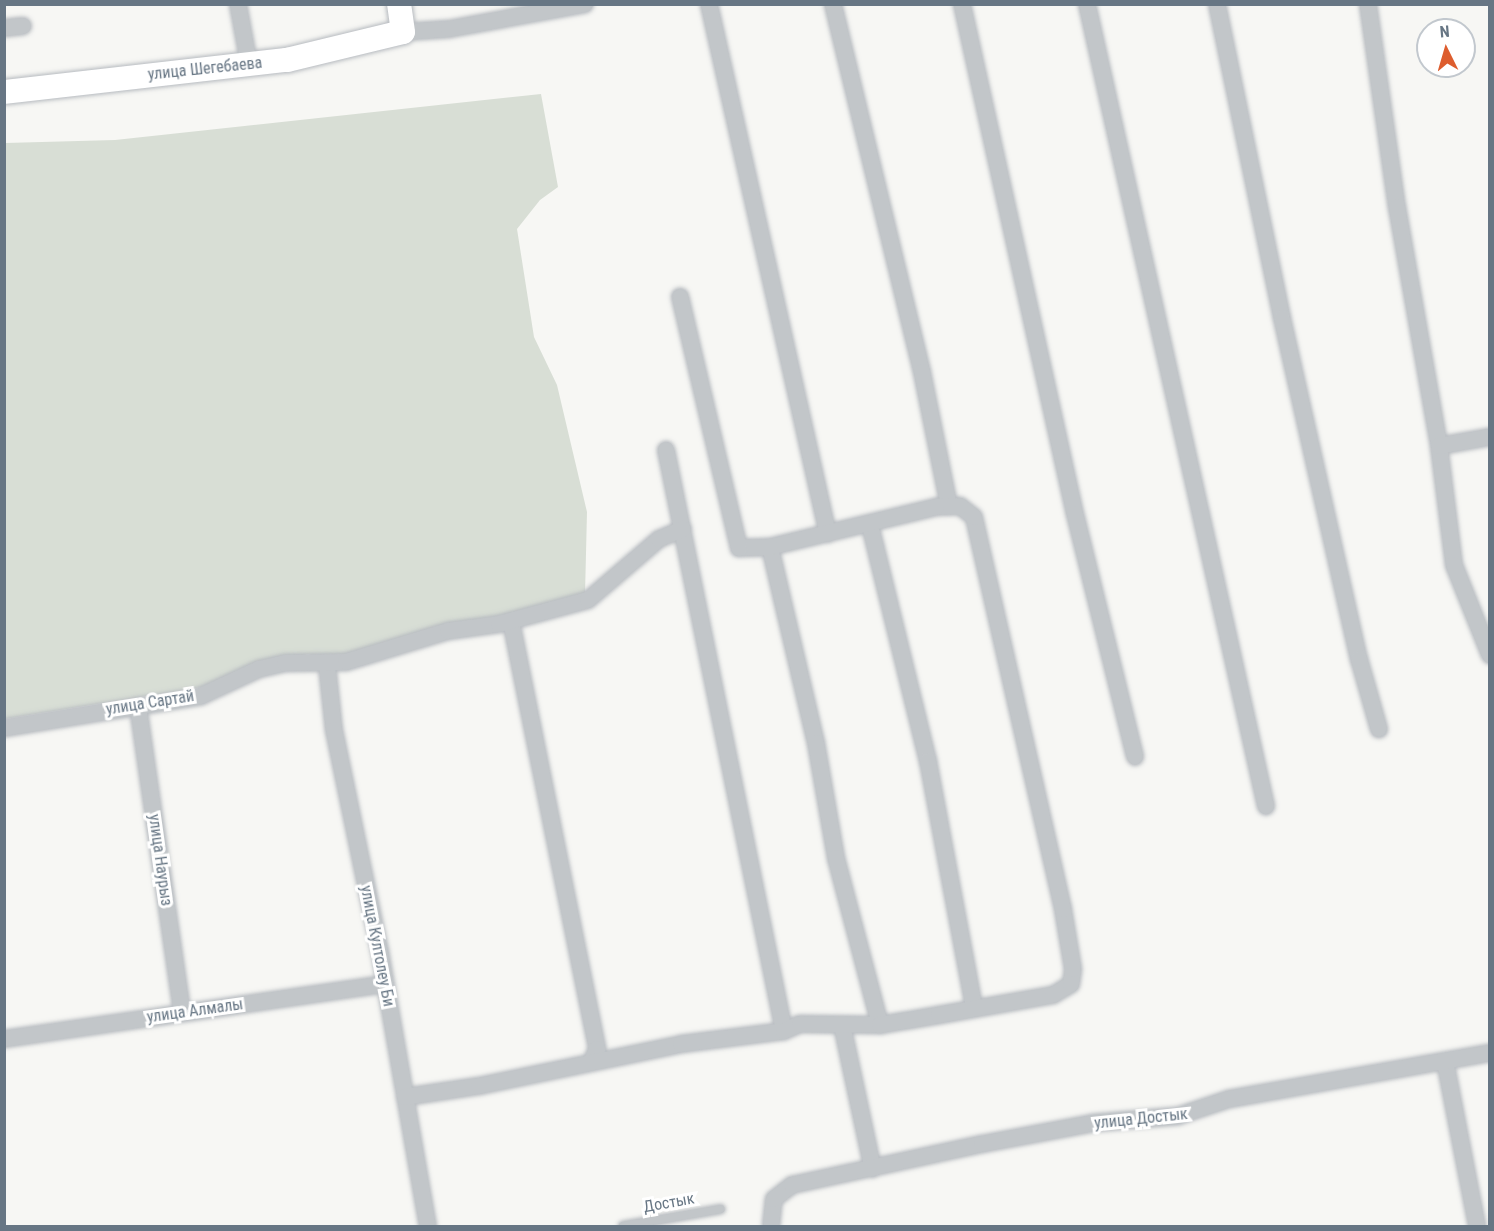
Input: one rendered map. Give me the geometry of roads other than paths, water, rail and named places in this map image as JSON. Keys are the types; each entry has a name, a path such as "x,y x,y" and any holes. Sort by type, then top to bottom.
{"main road":[{"path":"399,4 403,32"},
{"name":"улица Шегебаева","path":"4,92 287,60 403,32"}],"street":[{"path":"238,4 249,64"},
{"path":"403,32 449,29 585,4"},
{"path":"709,4 828,534"},
{"path":"833,4 922,372 949,506"},
{"path":"962,4 1072,503 1135,757"},
{"path":"1087,4 1266,806"},
{"path":"1217,4 1282,318 1359,659 1379,729"},
{"path":"1368,4 1397,207 1439,446 1454,565 1490,656"},
{"path":"4,28 23,26"},
{"path":"405,1097 479,1086 681,1044 784,1031 800,1024 880,1025 974,1006 1053,995 1071,984 1073,969 1063,909 974,517 960,506 949,506 770,546 739,548 733,533 680,297"},
{"path":"1439,446 1490,437"},
{"path":"666,450 784,1031"},
{"path":"870,525 928,761 974,1006"},
{"name":"улица Сартай","path":"4,728 201,696 230,680 285,663 327,665 448,631 511,621 588,600 659,539 683,529"},
{"path":"770,546 816,743 836,858 880,1025"},
{"path":"511,621 597,1049 592,1062"},
{"name":"улица Култолеу Би","path":"327,665 334,729 385,984 428,1227"},
{"name":"улица Наурыз","path":"138,706 182,1013"},
{"name":"улица Алмалы","path":"4,1039 385,984"},
{"path":"842,1024 873,1169"},
{"name":"улица Достык","path":"771,1227 774,1199 792,1185 1093,1123 1195,1113 1229,1099 1490,1053"},
{"path":"1445,1061 1477,1227"}],"lane":[{"name":"Достык","path":"623,1227 721,1209"}]}
